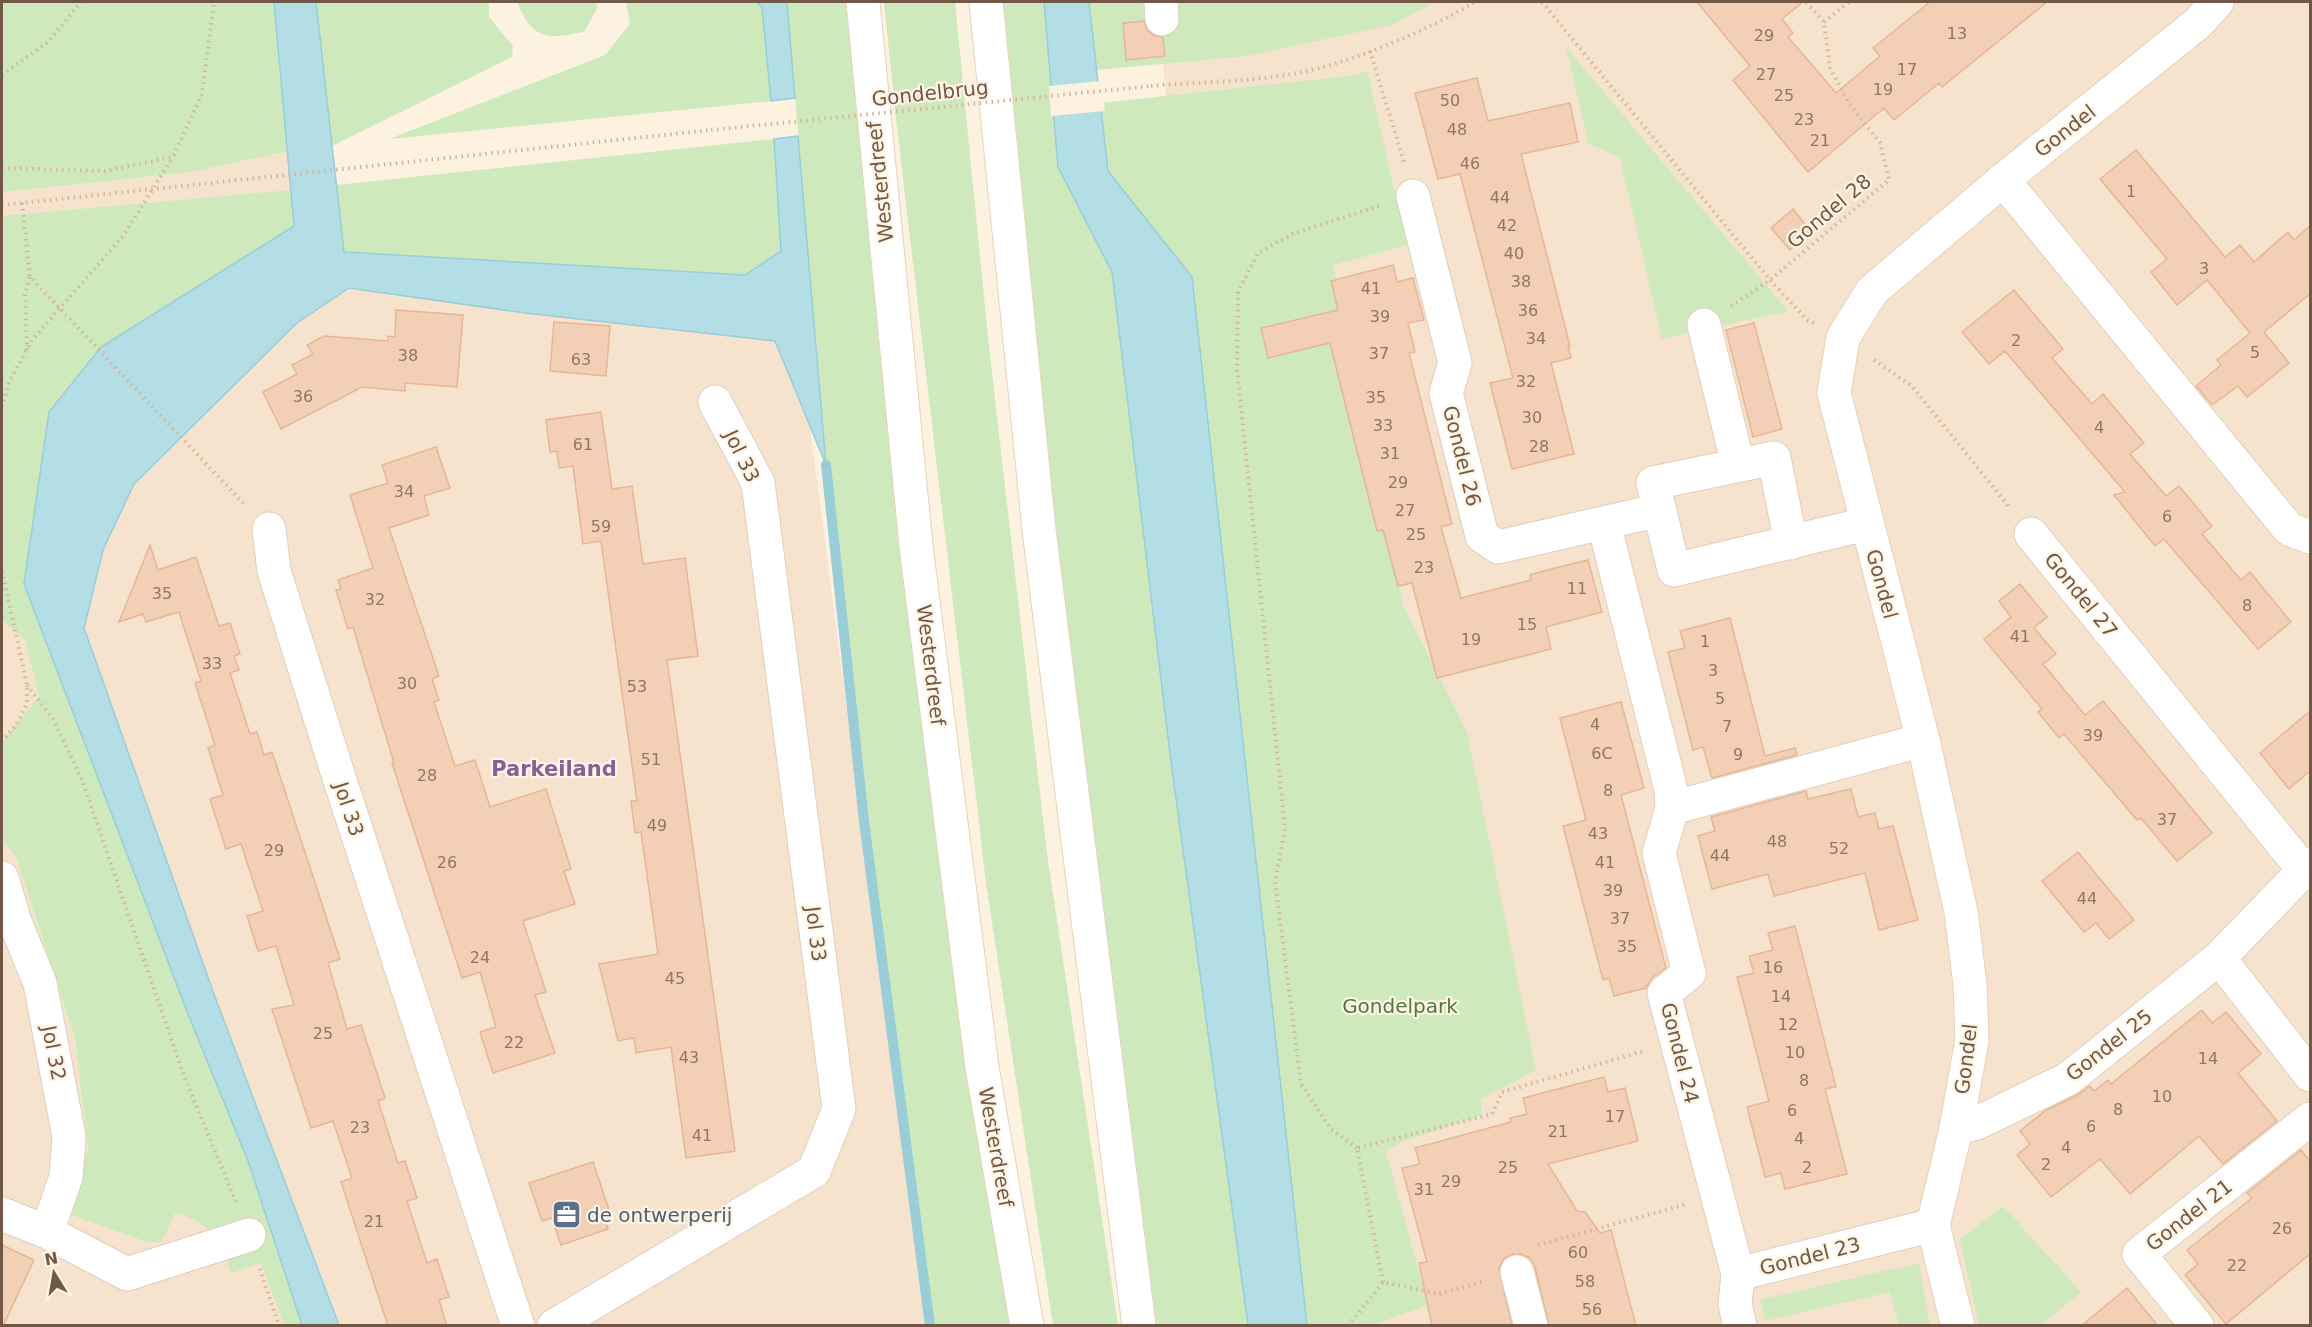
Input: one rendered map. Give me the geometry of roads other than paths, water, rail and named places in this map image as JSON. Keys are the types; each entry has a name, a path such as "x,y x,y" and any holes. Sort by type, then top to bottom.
{"street":[{"name":"Westerdreef","path":"863,2 916,546 982,1067 1028,1326"},
{"path":"986,2 1039,530 1139,1326"},
{"name":"Gondel","path":"1958,1326 1933,1225 1956,1129 1972,1040 1971,985 1961,912 1923,740 1834,393 1843,338 1872,291 2003,180 2198,23 2217,2"},
{"path":"2003,180 2289,529 2310,537"},
{"name":"Gondel 26","path":"1413,196 1455,363 1446,393 1482,536 1498,547 1660,510"},
{"path":"1704,324 1738,465"},
{"name":"Jol 33","path":"554,1326 814,1171 839,1109 758,483 715,402"},
{"path":"1791,543 1774,458 1653,483 1674,570 1791,543 1866,524"},
{"name":"Gondel 24","path":"1604,524 1671,790 1672,808 1659,853 1689,973 1664,993 1738,1274"},
{"name":"Jol 33","path":"269,529 274,571 518,1326"},
{"name":"Gondel 27","path":"2031,534 2307,866 2219,958"},
{"path":"1672,808 1923,740"},
{"name":"Jol 32","path":"2,878 15,922 40,983 69,1137 66,1177 47,1232"},
{"path":"2219,958 2310,1075"},
{"name":"Gondel 25","path":"1956,1129 1977,1123 2068,1078 2219,958"},
{"name":"Gondel 21","path":"2197,1326 2139,1254 2310,1119"},
{"path":"2,1214 47,1232 127,1275 249,1235"},
{"name":"Gondel 23","path":"1740,1326 1735,1304 1738,1274 1933,1225"},
{"path":"1517,1272 1531,1326"}],"water":[{"path":"274,2 316,2 344,252 745,275 781,251 774,139 798,136 826,465 775,341 525,313 349,288 297,323 134,484 103,550 84,628 215,997 339,1325 302,1325 248,1161 188,1014 24,584 49,412 101,347 294,226"},
{"path":"756,2 787,2 795,98 771,101 762,7"},
{"path":"1044,2 1089,2 1108,171 1192,277 1307,1325 1248,1325 1171,762 1112,272 1058,167"}],"waterway":[{"path":"826,465 864,821 930,1326"}],"place":[{"name":"de ontwerperij","path":"566,1215"}],"district":[{"name":"Parkeiland","path":"554,769"}],"park label":[{"name":"Gondelpark","path":"1400,1006"}]}
